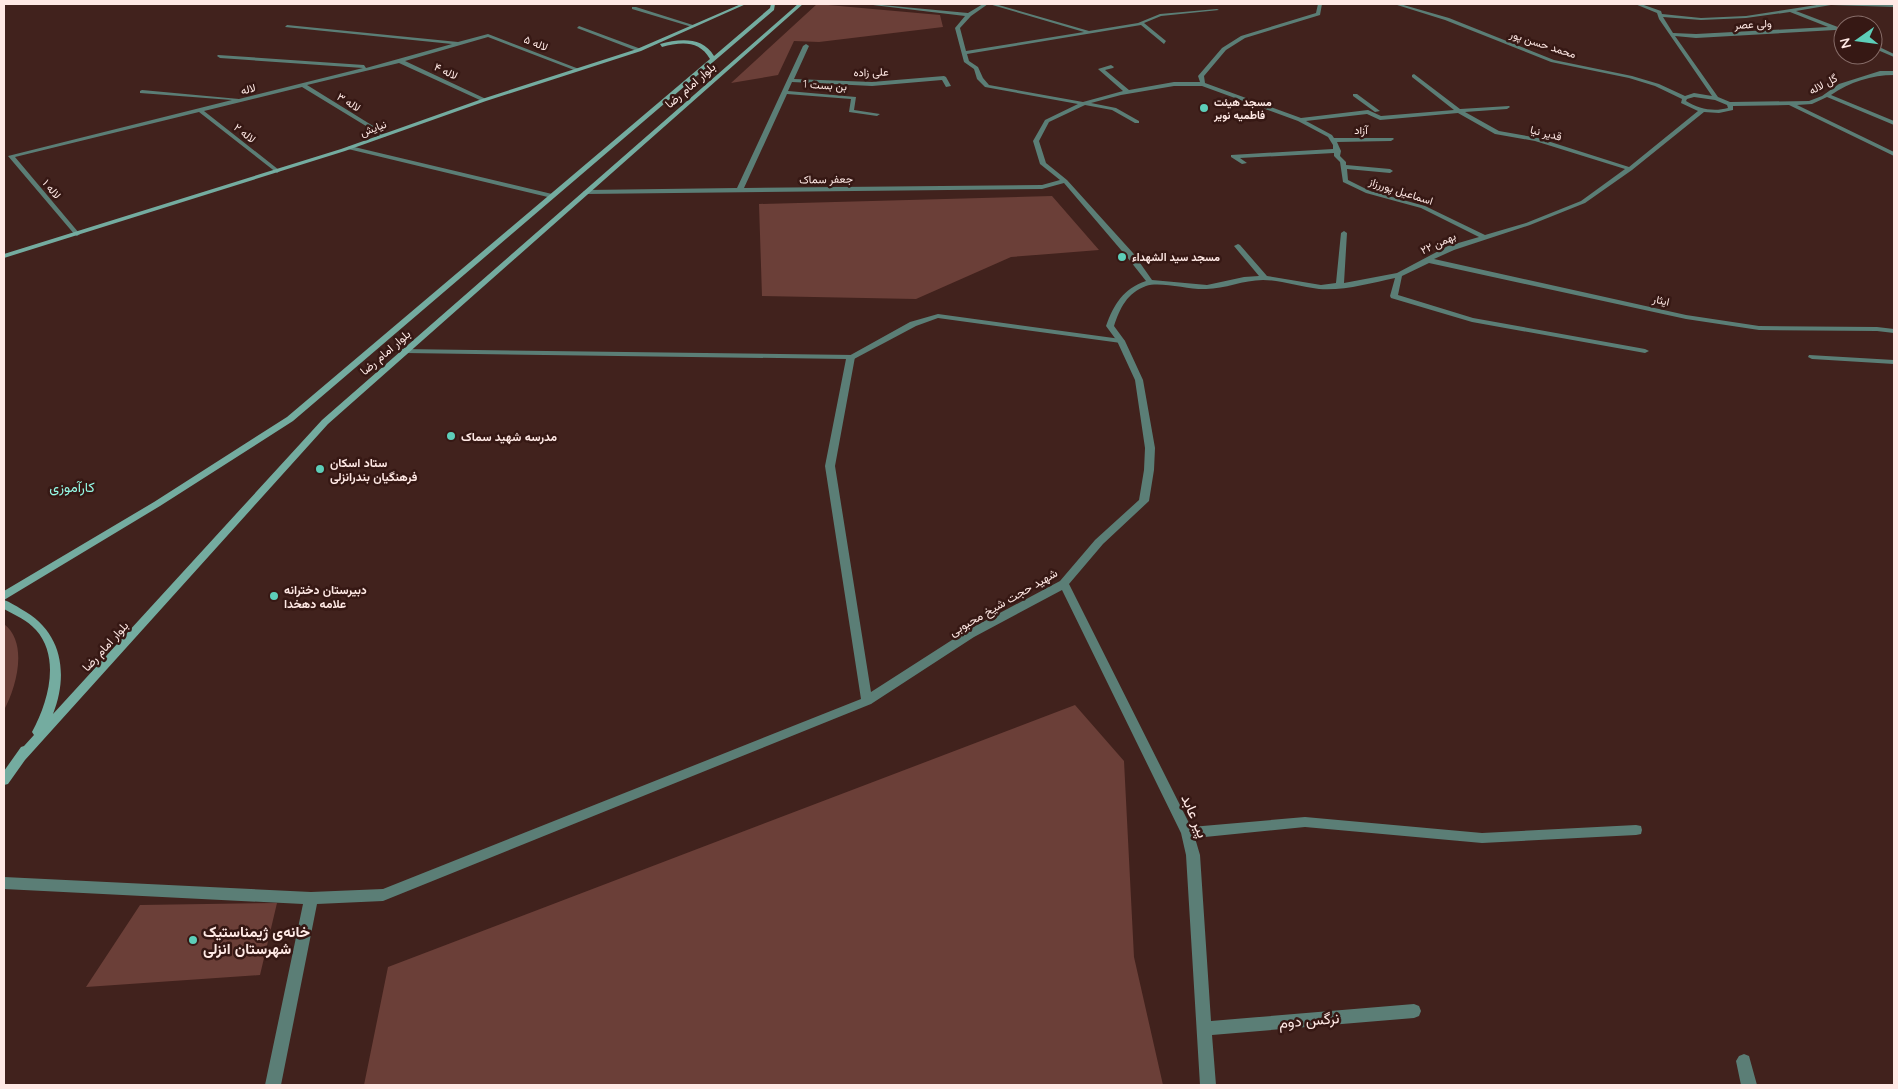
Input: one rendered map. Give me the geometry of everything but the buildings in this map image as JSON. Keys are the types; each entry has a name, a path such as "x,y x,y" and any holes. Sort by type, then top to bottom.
{"main road":[{"name":"نیایش","path":"4,256 350,148 484,100 639,50 738,4"},
{"name":"بلوار امام رضا","path":"4,596 157,504 290,419 713,59 772,8 773,4"},
{"name":"بلوار امام رضا","path":"22,756 325,422 801,4"},
{"path":"639,50 686,41 699,43 710,52 713,59"},
{"path":"4,604 20,613 41,629 51,650 56,672 53,697 42,725 4,780"}],"street":[{"path":"873,4 969,15"},
{"path":"986,4 969,15 957,28 962,38 967,62 976,68 980,79 987,86 1114,109 1137,122"},
{"path":"992,4 1090,32"},
{"path":"1150,282 1130,255 1066,181 1043,164 1036,141 1047,121 1085,103 1128,92 1174,84 1203,84 1201,76 1224,49 1244,37 1318,14 1320,4"},
{"name":"محمد حسن پور","path":"1396,4 1446,19 1553,61 1630,77 1657,85 1685,98 1683,102 1686,104 1703,110"},
{"path":"1637,4 1659,12 1671,34 1716,98"},
{"path":"1660,15 1701,19 1746,17 1831,4 1894,6"},
{"path":"634,8 694,26"},
{"path":"964,54 1141,23 1160,15 1217,10"},
{"path":"1789,10 1833,27"},
{"path":"1141,23 1164,42"},
{"path":"287,26 462,43"},
{"path":"579,27 639,50"},
{"name":"ولی عصر","path":"1671,34 1706,36 1833,28"},
{"name":"لاله","path":"11,156 373,68 488,35"},
{"name":"لاله ۵","path":"488,35 576,69"},
{"path":"740,190 806,46"},
{"path":"220,56 373,68"},
{"name":"لاله ۴","path":"400,61 484,100"},
{"path":"1112,67 1101,69 1128,92"},
{"name":"گل لاله","path":"1730,104 1810,103 1827,95 1841,85 1880,73 1894,73"},
{"name":"قدیر نیا","path":"1414,76 1459,111 1497,133 1536,139 1630,169"},
{"name":"علی زاده","path":"790,80 872,84 944,78 948,86"},
{"name":"اسماعیل پوررزاز","path":"1203,84 1300,120 1330,136 1338,151 1337,156 1343,162 1345,180 1368,192 1422,207 1484,236"},
{"name":"لاله ۳","path":"303,85 384,135"},
{"path":"142,92 246,99"},
{"name":"بن بست 1","path":"785,92 854,98 851,111 877,114"},
{"path":"1300,120 1378,111 1355,95"},
{"path":"1827,95 1894,123"},
{"path":"1685,98 1701,96 1716,98 1730,104 1731,109 1703,110"},
{"path":"1790,104 1894,154"},
{"path":"1368,112 1380,118 1507,107"},
{"name":"لاله ۲","path":"200,110 277,171"},
{"name":"۲۲ بهمن","path":"1150,282 1207,287 1244,279 1265,278 1322,287 1355,284 1399,275 1451,248 1484,236 1528,224 1584,202 1630,169 1703,110"},
{"name":"آزاد","path":"1332,140 1391,139"},
{"path":"350,148 552,196"},
{"path":"1244,162 1233,156 1338,151"},
{"name":"لاله ۱","path":"11,156 78,234"},
{"path":"1343,167 1390,172"},
{"name":"جعفر سماک","path":"586,192 1042,187 1066,181"},
{"path":"1340,286 1344,233"},
{"path":"1238,246 1265,278"},
{"name":"ایثار","path":"1427,260 1686,317 1759,328 1877,329 1894,331"},
{"path":"1399,275 1394,296 1472,320 1645,351"},
{"name":"شهید حجت شیخ محبوبی","path":"4,883 311,898 383,895 867,701 970,634 1064,584 1099,542 1144,501 1150,448 1139,380 1121,341 1110,326 1117,304 1134,287 1150,282"},
{"path":"405,351 850,357 912,324 938,316 1121,341"},
{"path":"850,357 830,466 867,701"},
{"path":"1812,357 1894,362"},
{"name":"پیر عابد","path":"1064,584 1188,832 1193,855 1208,1085"},
{"path":"1188,832 1305,822 1482,838 1636,830"},
{"path":"273,1085 311,898"},
{"name":"نرگس دوم","path":"1204,1028 1414,1011"},
{"path":"1744,1061 1749,1085"}],"shaded area":[{"path":"817,4 940,15 943,27 819,42 794,41 778,75 731,83"},
{"path":"1052,196 1099,250 1011,257 916,299 762,296 759,204"},
{"path":"4,624 12,632 16,642 18,666 13,690 4,710"},
{"path":"1075,705 1124,761 1134,957 1163,1085 364,1085 388,967"},
{"name":"خانه‌ی ژیمناستیک شهرستان انزلی","path":"277,903 260,975 86,987 140,905"}],"place":[{"name":"مسجد هیئت فاطمیه نویر","path":"1204,108"},
{"name":"مسجد سید الشهداء","path":"1122,257"},
{"name":"مدرسه شهید سماک","path":"451,436"},
{"name":"ستاد اسکان فرهنگیان بندرانزلی","path":"320,469"},
{"name":"دبیرستان دخترانه علامه دهخدا","path":"274,596"},
{"name":"خانه‌ی ژیمناستیک شهرستان انزلی","path":"193,940"}],"district":[{"name":"کارآموزی","path":"72,487"}]}
